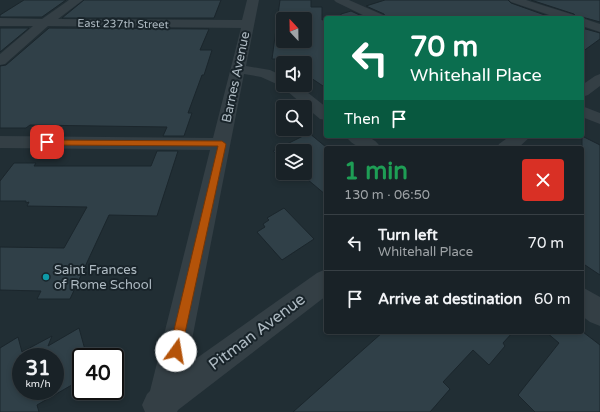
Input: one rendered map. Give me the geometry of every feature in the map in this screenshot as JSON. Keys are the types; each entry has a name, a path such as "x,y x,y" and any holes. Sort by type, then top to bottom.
{"street":[{"path":"0,61 44,23 77,0"},
{"name":"Barnes Avenue","path":"162,409 222,144 233,50 247,24 253,0"},
{"path":"340,0 375,16"},
{"path":"515,0 564,16"},
{"name":"East 237th Street","path":"0,22 247,24"},
{"path":"584,23 600,28"},
{"path":"204,24 233,50 265,73 276,78"},
{"path":"584,90 600,78"},
{"path":"297,92 324,113"},
{"path":"584,112 600,119"},
{"path":"358,138 369,146"},
{"path":"509,146 519,138"},
{"path":"0,142 222,144"},
{"name":"Pitman Avenue","path":"162,409 324,283"},
{"path":"584,301 600,312"}],"building":[{"path":"24,0 66,0 42,17 0,17 0,15"},
{"path":"84,0 221,0 214,18 62,18"},
{"path":"280,0 311,0 311,7 322,7 322,20 324,20 324,87 312,79 312,56 276,56 276,59 272,59 276,30 276,48 312,48 312,12 278,12"},
{"path":"385,0 508,0 511,3 547,16 385,16 384,14 366,6"},
{"path":"531,0 600,0 600,22 584,18 584,16 576,16 574,14"},
{"path":"351,11 362,16 341,16 341,14"},
{"path":"0,28 29,28 0,52"},
{"path":"49,28 209,29 200,50 212,50 204,75 202,75 188,113 192,113 184,136 163,136 167,127 30,125 26,128 0,128 0,66 6,65"},
{"path":"584,29 600,33 600,39 584,51"},
{"path":"312,135 325,146 324,193 308,180 312,180 312,144 287,144 303,136"},
{"path":"584,137 600,145 600,275 584,264 584,146 582,146 582,138"},
{"path":"157,151 178,151 157,216 109,215 70,299 37,299 41,291 0,290 0,247 64,248 87,207 27,206 29,202 26,203 26,201 0,201 0,181 14,163 36,163 34,166 151,166"},
{"path":"284,208 314,239 282,260 257,232 265,227 263,224 269,220 267,218"},
{"path":"79,328 85,348 72,348 72,385 64,389 64,348 30,348 52,336 48,346"},
{"path":"584,333 600,345 600,412 535,412 518,395 559,343 548,334 584,334"},
{"path":"381,334 511,334 503,343 505,346 489,365 473,350 443,382 450,389 430,412 293,412"},
{"path":"18,337 21,348 12,348 12,400 46,400 37,405 39,412 0,412 0,348"}],"place":[{"name":"Saint Frances of Rome School","path":"46,277"}],"route":[{"path":"47,142 222,144 176,351"}]}
